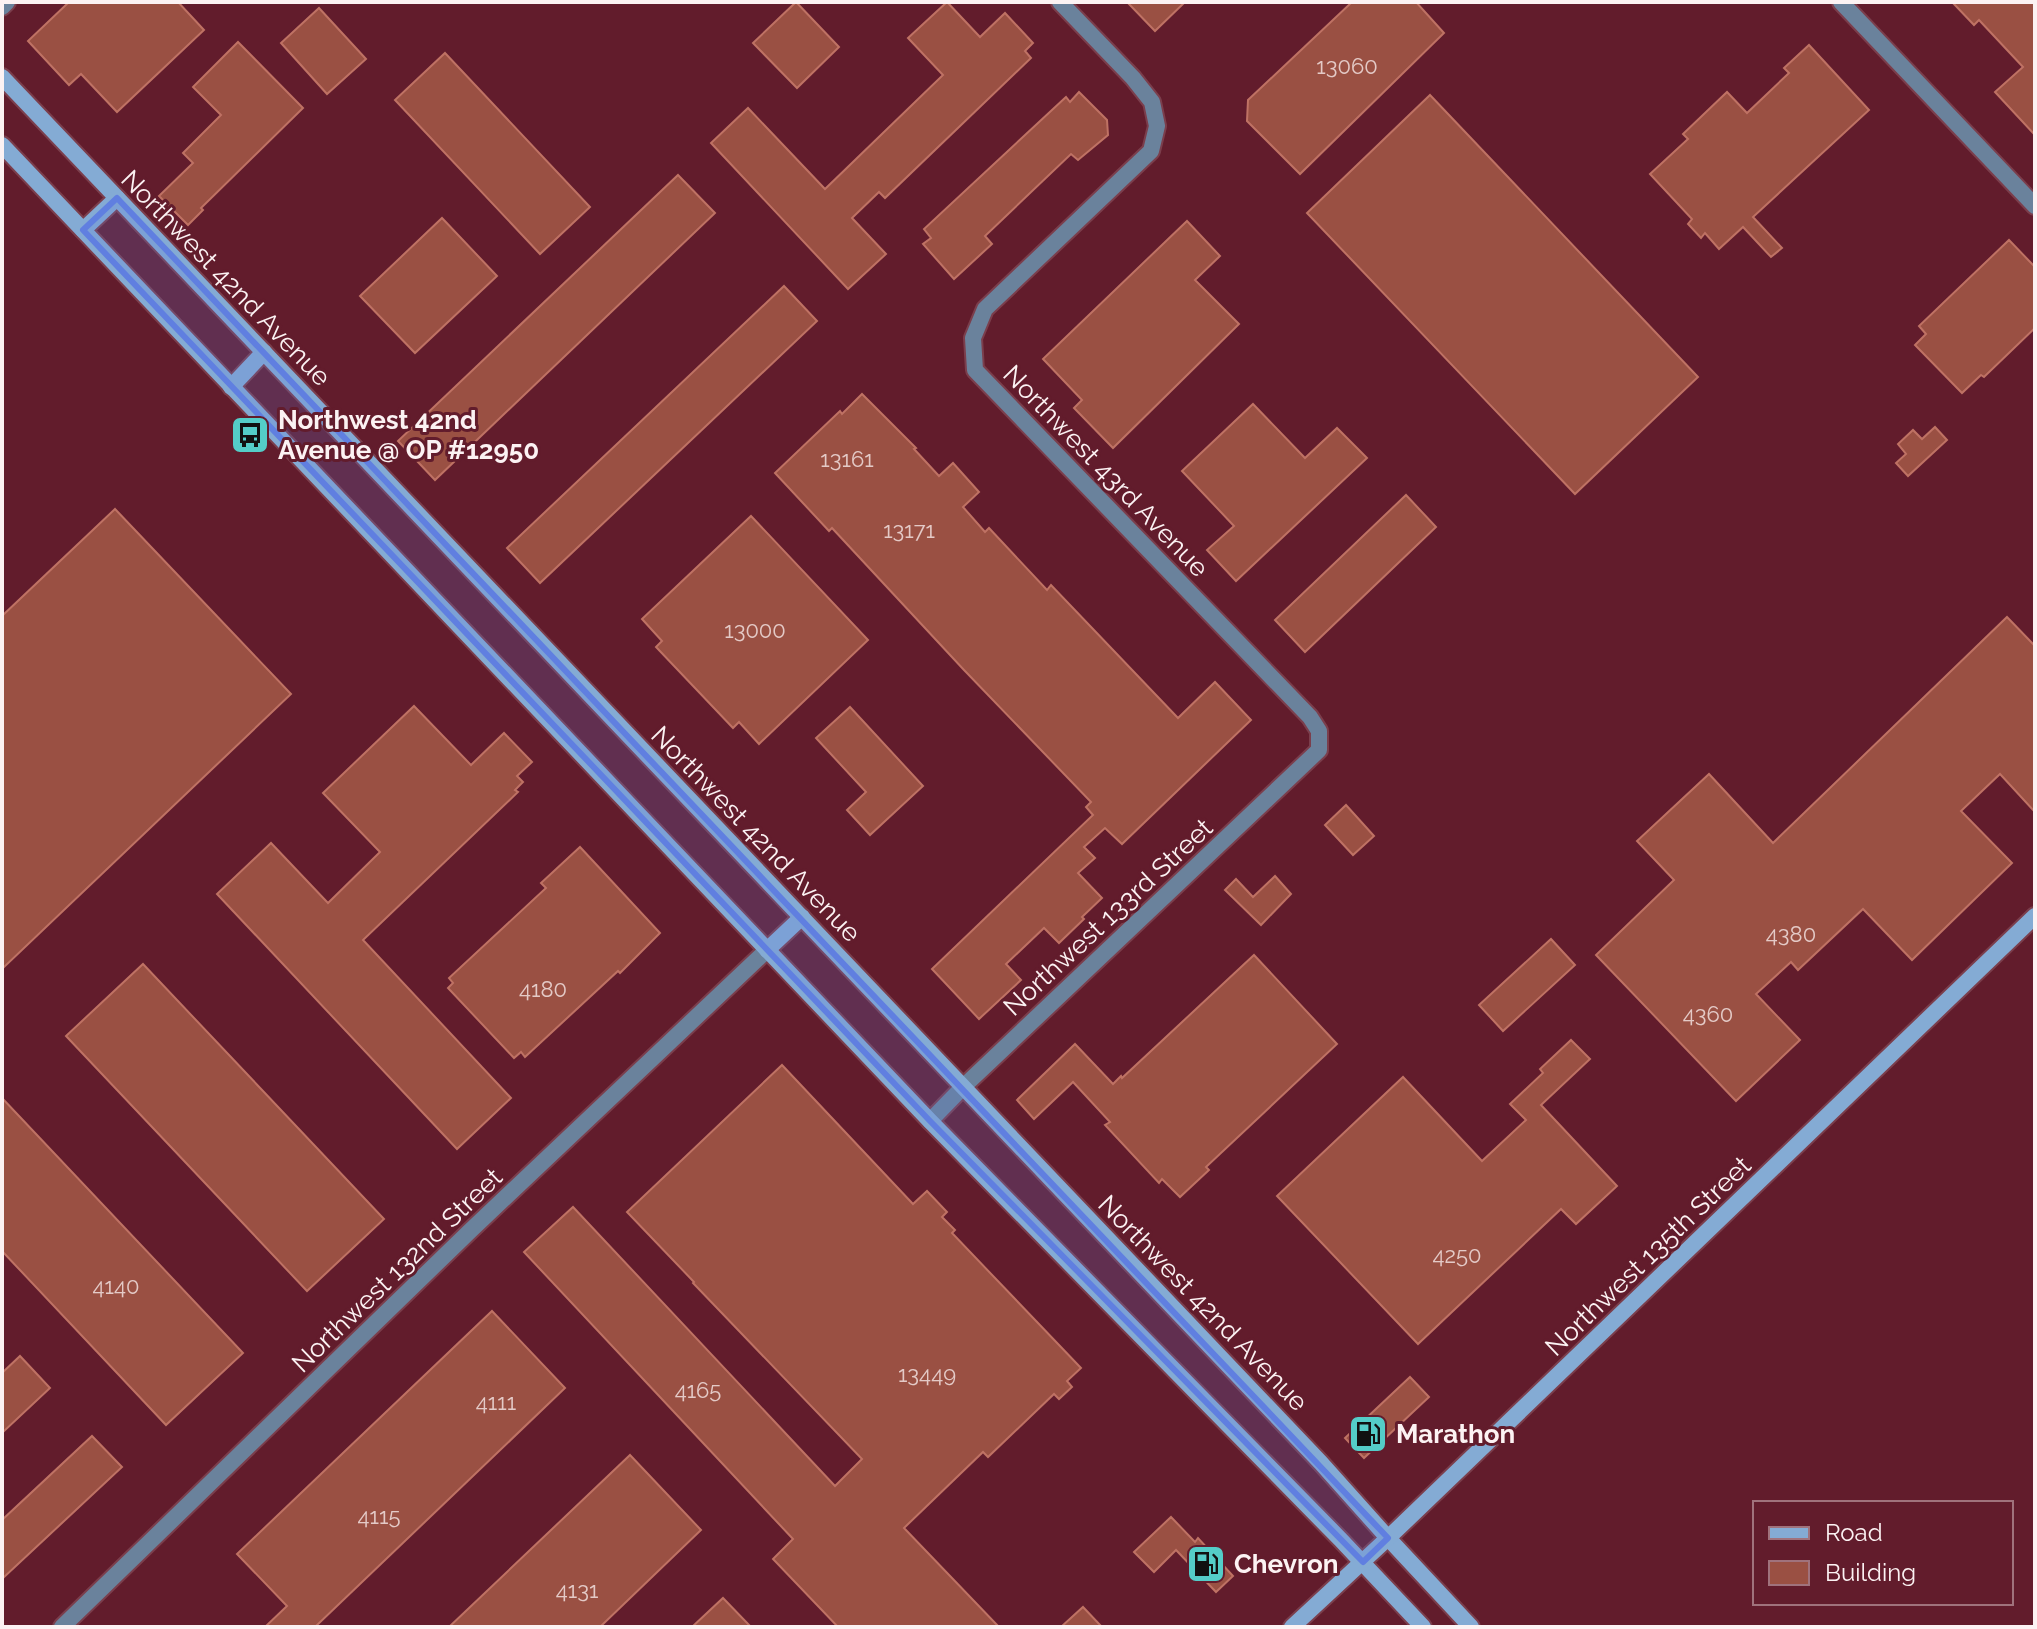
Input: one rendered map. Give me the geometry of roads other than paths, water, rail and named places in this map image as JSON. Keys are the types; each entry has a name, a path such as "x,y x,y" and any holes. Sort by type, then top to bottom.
{"main road":[{"name":"Northwest 42nd Avenue","path":"2,77 1312,1453 1471,1627"},
{"path":"2,145 930,1121 1423,1627"},
{"path":"83,230 117,198"},
{"path":"231,387 264,352"},
{"name":"Northwest 135th Street","path":"1292,1627 2035,916"},
{"path":"767,950 802,917"}],"street":[{"path":"2,7 7,2"},
{"name":"Northwest 43rd Avenue","path":"1060,2 1152,102 1157,126 1151,151 985,309 973,338 975,370 1310,717 1319,731 1319,750"},
{"path":"1841,2 2035,206"},
{"name":"Northwest 133rd Street","path":"930,1121 1319,750"},
{"name":"Northwest 132nd Street","path":"62,1627 471,1230 767,950"}],"place":[{"name":"Northwest 42nd Avenue @ OP #12950","path":"250,435"},
{"name":"Marathon","path":"1368,1434"},
{"name":"Chevron","path":"1206,1564"}]}
